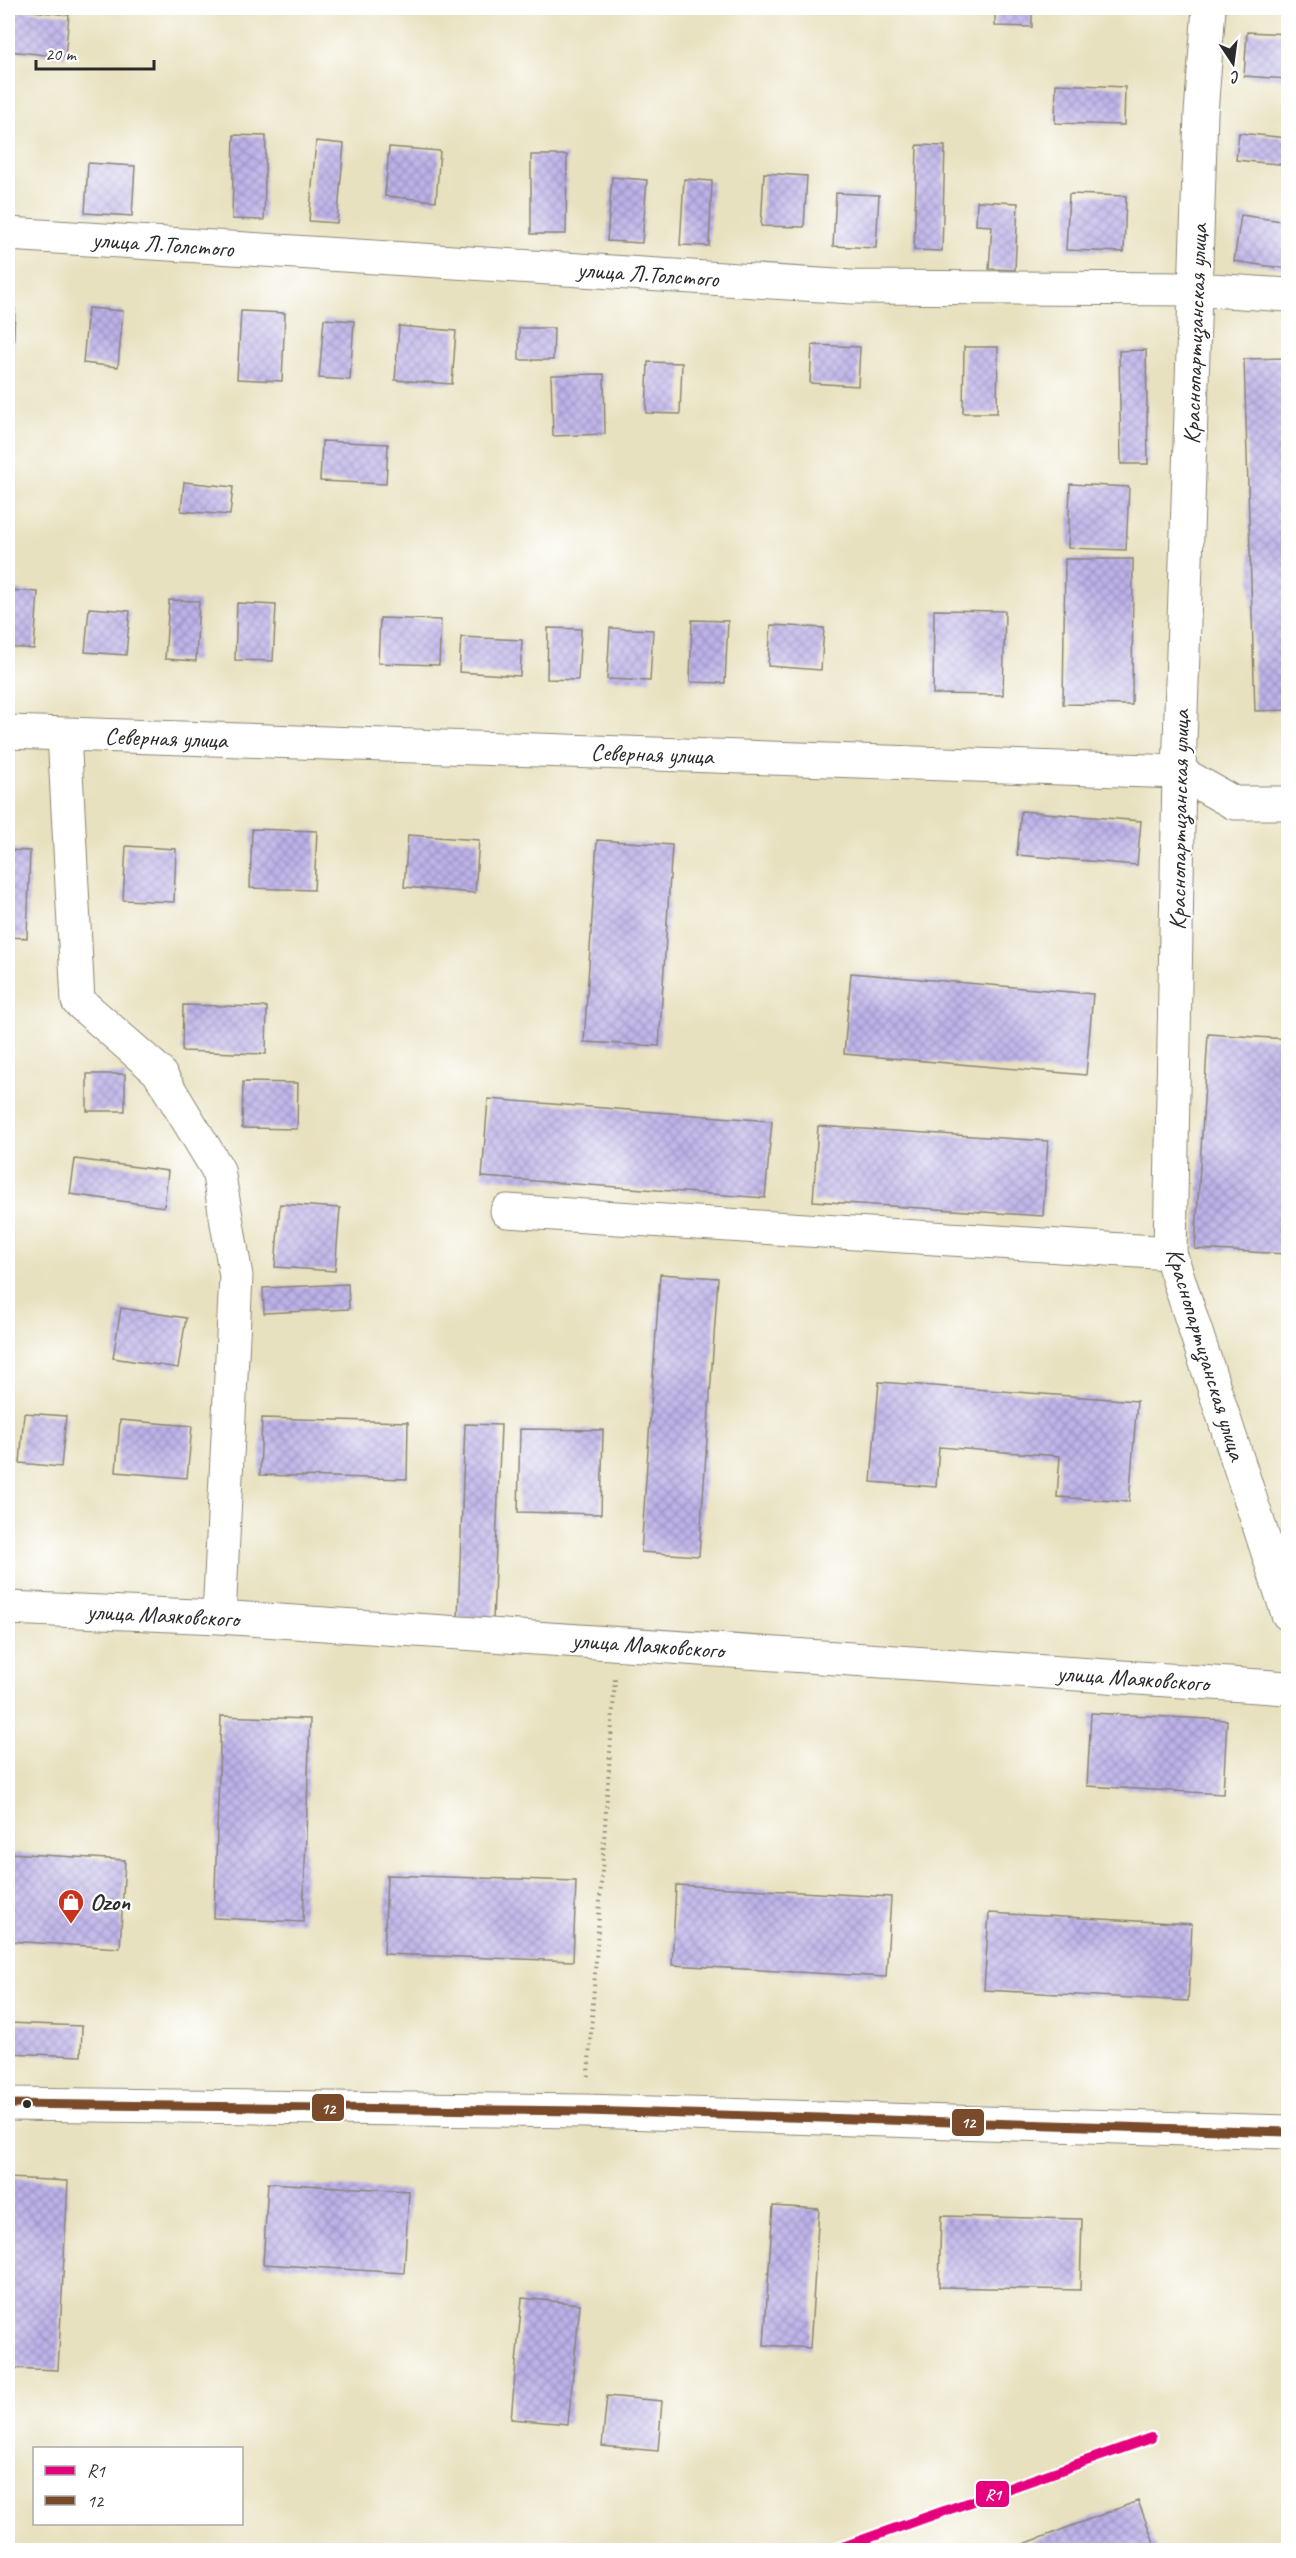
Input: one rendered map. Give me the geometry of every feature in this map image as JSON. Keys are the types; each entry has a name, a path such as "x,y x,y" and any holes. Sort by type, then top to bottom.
{"street":[{"name":"Краснопартизанская улица","path":"1209,8 1201,114 1179,772 1170,1253 1288,1614"},
{"name":"улица Л.Толстого","path":"8,234 852,287 1196,289 1288,295"},
{"name":"Северная улица","path":"8,732 1179,772 1234,803 1288,803"},
{"path":"64,734 78,1001 158,1071 218,1170 236,1276 219,1617"},
{"path":"507,1211 1170,1253"},
{"name":"улица Маяковского","path":"8,1608 219,1617 1288,1689"},
{"path":"8,2104 585,2111 1288,2132"}],"path":[{"path":"585,2111 617,1643"}],"building":[{"path":"995,8 1032,8 1032,27 995,26"},
{"path":"1162,8 1162,11 1125,9"},
{"path":"13,9 69,15 65,57 9,51"},
{"path":"1247,32 1288,34 1288,79 1244,76"},
{"path":"1056,84 1125,87 1124,125 1055,123"},
{"path":"1239,133 1288,138 1288,165 1236,160"},
{"path":"234,135 266,136 264,220 232,219"},
{"path":"316,141 344,144 337,223 309,221"},
{"path":"917,145 945,146 942,251 914,250"},
{"path":"389,147 440,151 436,201 385,196"},
{"path":"531,155 567,155 566,234 531,234"},
{"path":"88,163 135,166 132,216 85,213"},
{"path":"764,173 807,176 804,227 761,226"},
{"path":"612,177 647,180 642,243 607,241"},
{"path":"684,179 712,181 709,246 680,245"},
{"path":"836,193 879,195 876,248 833,246"},
{"path":"1069,194 1126,196 1124,252 1066,250"},
{"path":"977,201 1018,203 1015,270 989,269 992,226 976,225"},
{"path":"1241,215 1288,222 1288,269 1234,261"},
{"path":"8,308 15,308 12,378 8,378"},
{"path":"88,308 123,311 118,367 83,363"},
{"path":"241,311 285,313 282,381 237,379"},
{"path":"324,319 354,321 350,380 319,378"},
{"path":"399,326 456,331 452,384 395,380"},
{"path":"519,328 554,328 553,360 519,360"},
{"path":"812,345 860,347 858,386 810,383"},
{"path":"964,347 998,347 997,413 963,413"},
{"path":"1146,350 1148,464 1121,464 1119,351"},
{"path":"1288,358 1288,710 1255,711 1244,359"},
{"path":"648,362 682,363 680,414 646,413"},
{"path":"604,374 605,434 553,436 551,375"},
{"path":"322,441 388,444 386,484 320,481"},
{"path":"184,482 233,487 230,515 181,511"},
{"path":"1070,484 1129,487 1126,550 1068,548"},
{"path":"1065,559 1133,559 1132,705 1063,704"},
{"path":"8,590 38,592 34,649 8,647"},
{"path":"169,600 199,601 196,661 165,659"},
{"path":"237,603 276,605 273,661 235,660"},
{"path":"89,608 130,611 126,655 85,652"},
{"path":"934,610 1005,611 1003,695 933,694"},
{"path":"380,618 441,620 439,665 378,663"},
{"path":"692,620 728,621 725,683 690,682"},
{"path":"771,625 824,628 821,670 768,666"},
{"path":"548,628 581,629 578,680 547,679"},
{"path":"610,628 653,630 650,681 607,679"},
{"path":"461,637 522,640 520,676 459,672"},
{"path":"1021,811 1141,821 1137,865 1017,855"},
{"path":"252,829 317,831 314,890 250,888"},
{"path":"408,835 479,840 475,893 404,887"},
{"path":"597,840 672,845 659,1046 584,1042"},
{"path":"126,846 176,849 174,902 123,900"},
{"path":"8,850 30,851 27,938 8,937"},
{"path":"851,973 1093,994 1086,1075 844,1054"},
{"path":"183,1005 267,1007 266,1054 182,1051"},
{"path":"1208,1034 1288,1039 1288,1254 1195,1249"},
{"path":"87,1074 125,1074 125,1111 87,1111"},
{"path":"243,1082 298,1083 297,1129 242,1128"},
{"path":"488,1099 772,1121 765,1198 482,1177"},
{"path":"818,1126 1048,1141 1043,1216 813,1201"},
{"path":"75,1159 168,1171 164,1207 70,1194"},
{"path":"280,1204 340,1208 335,1271 275,1267"},
{"path":"660,1274 718,1278 699,1556 641,1552"},
{"path":"348,1284 349,1309 264,1313 263,1288"},
{"path":"121,1308 186,1318 178,1368 113,1358"},
{"path":"879,1382 1137,1401 1129,1502 1057,1497 1060,1456 939,1447 936,1487 871,1482"},
{"path":"24,1413 66,1416 61,1467 20,1463"},
{"path":"262,1418 408,1422 407,1479 260,1475"},
{"path":"120,1420 192,1426 187,1478 116,1472"},
{"path":"465,1424 501,1425 493,1620 458,1618"},
{"path":"520,1429 603,1430 601,1514 518,1512"},
{"path":"1091,1713 1227,1720 1223,1794 1087,1786"},
{"path":"221,1716 310,1719 303,1922 214,1918"},
{"path":"8,1853 125,1860 120,1948 8,1941"},
{"path":"387,1875 576,1881 573,1961 384,1954"},
{"path":"676,1885 891,1897 886,1977 672,1965"},
{"path":"989,1913 1192,1924 1188,2001 984,1990"},
{"path":"8,2023 82,2026 81,2056 8,2053"},
{"path":"8,2178 68,2181 58,2370 8,2368"},
{"path":"268,2183 409,2191 404,2273 263,2264"},
{"path":"773,2206 819,2209 810,2348 764,2345"},
{"path":"941,2216 1082,2219 1080,2290 939,2287"},
{"path":"522,2298 580,2304 568,2424 511,2419"},
{"path":"607,2396 662,2401 658,2451 602,2446"},
{"path":"1138,2501 1157,2550 1008,2550"}],"transit line":[{"name":"12","path":"8,2104 585,2111 1288,2132"},
{"name":"R1","path":"834,2550 1151,2438"}],"place":[{"name":"Ozon","path":"71,1925"}]}
